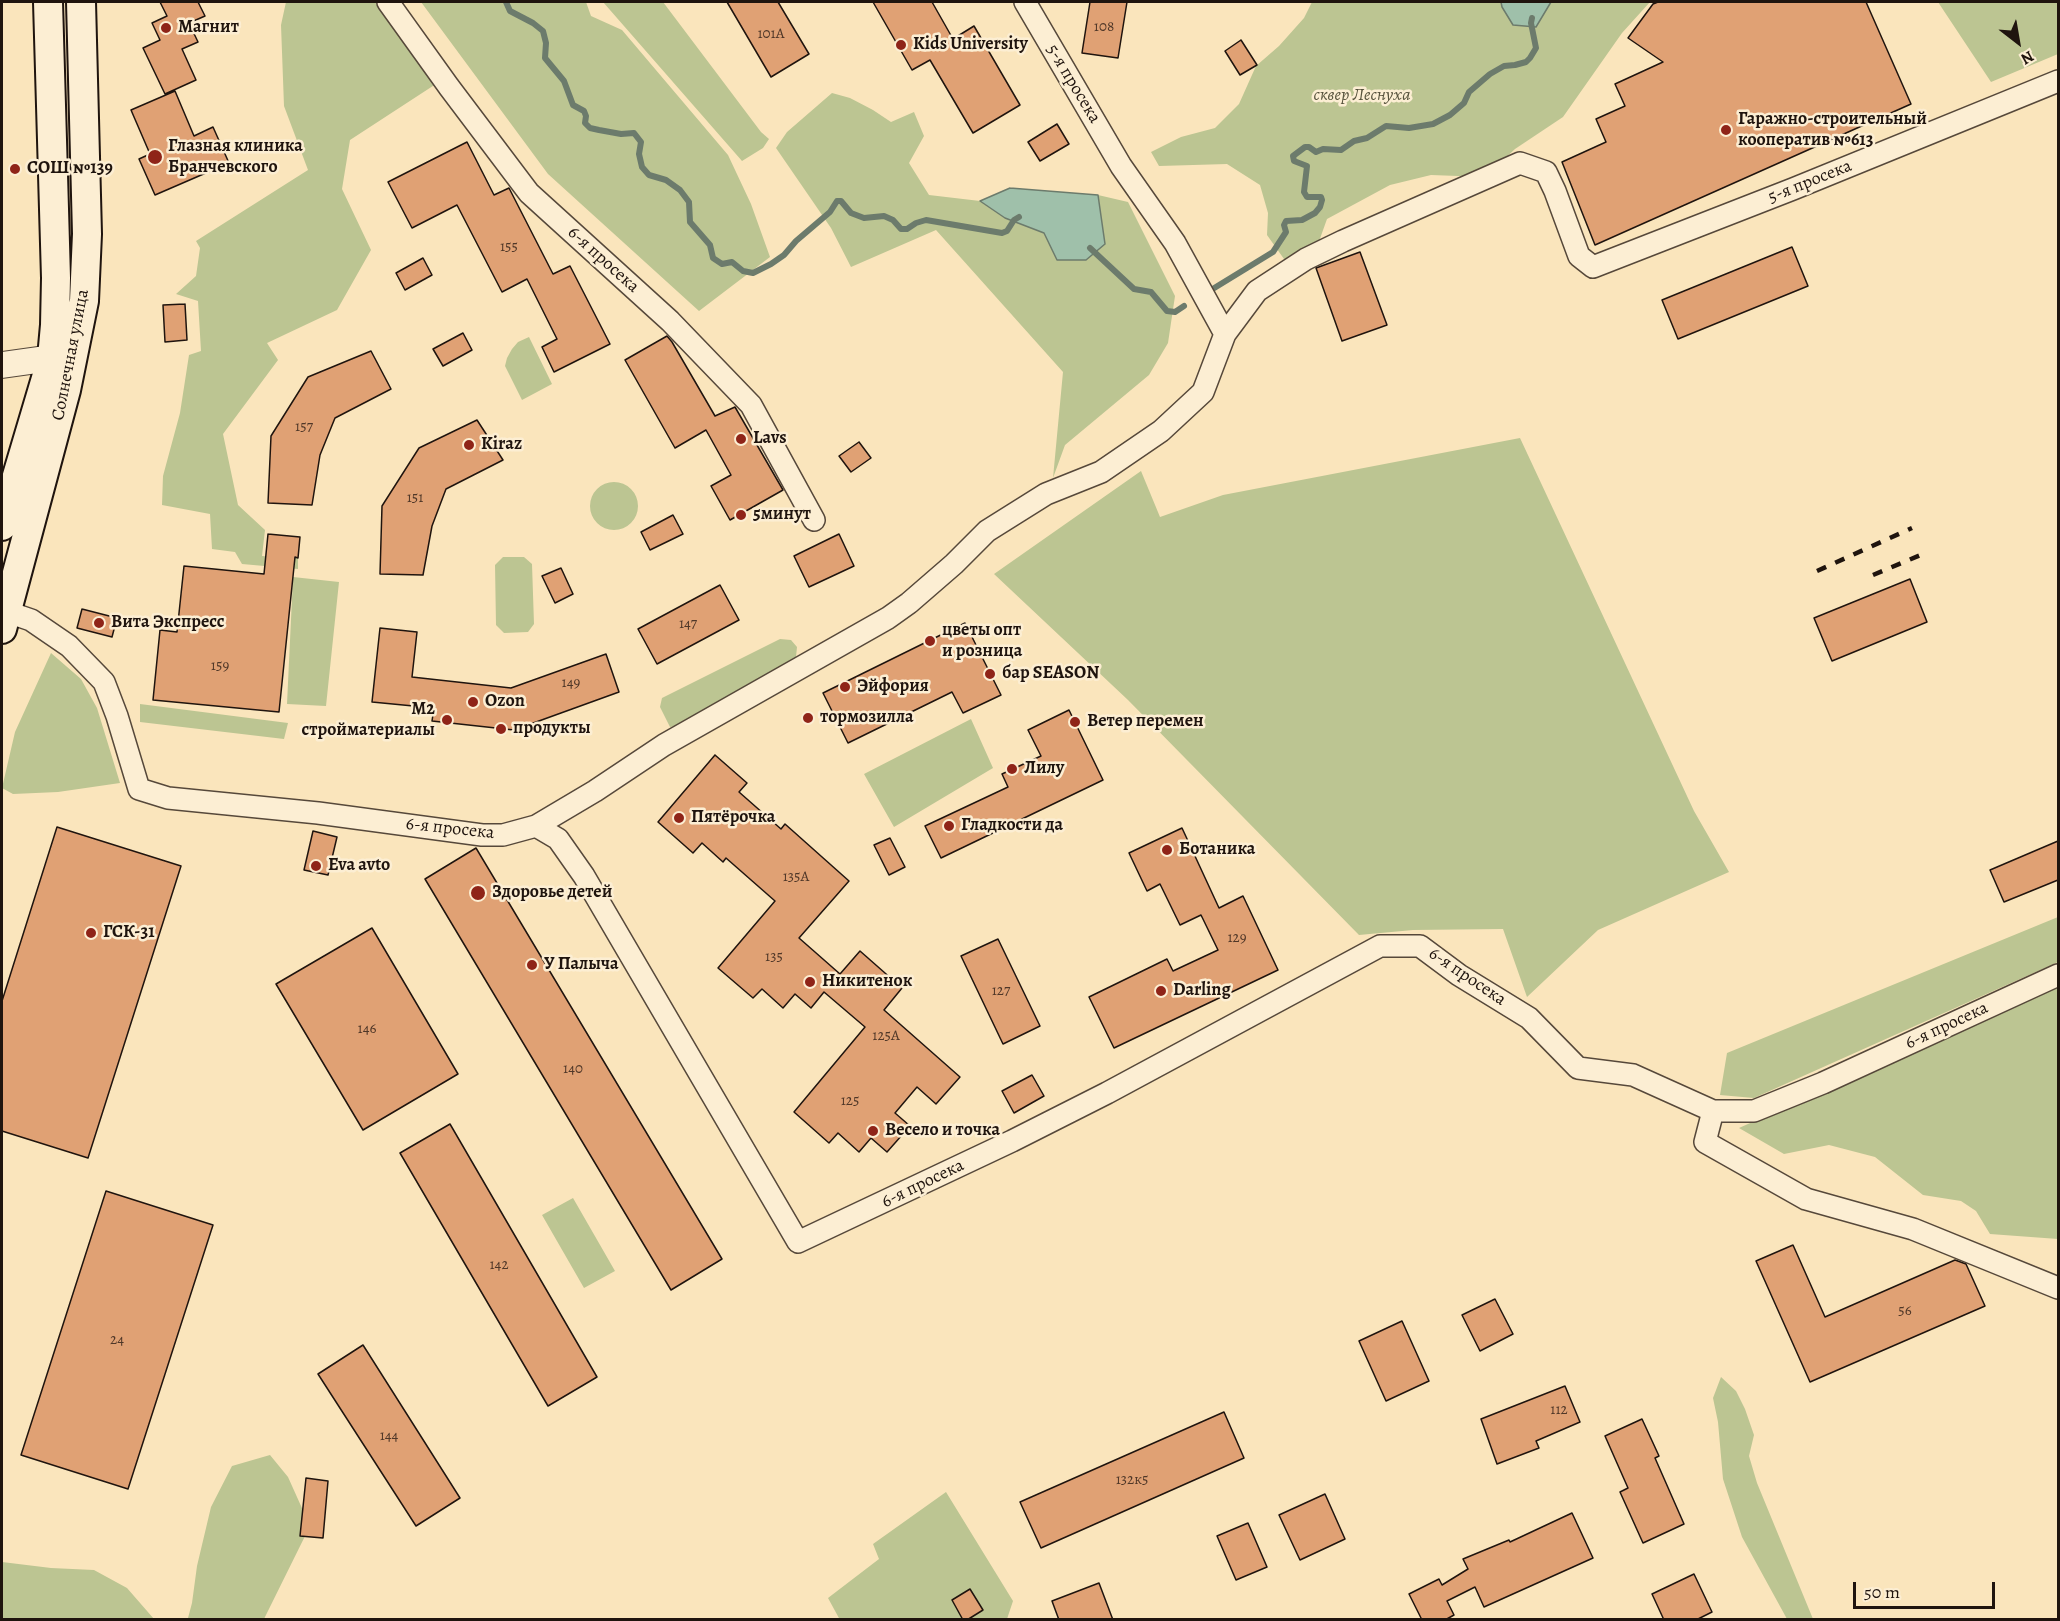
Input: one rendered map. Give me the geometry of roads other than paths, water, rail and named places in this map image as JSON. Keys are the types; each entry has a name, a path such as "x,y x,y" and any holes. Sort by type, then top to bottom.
{"main road":[{"name":"Солнечная улица","path":"2,526 52,358 56,278 48,2"},
{"name":"Солнечная улица","path":"3,617 66,390 84,301 87,234 81,2"}],"street":[{"name":"6-я просека","path":"388,2 448,87 529,193 670,321 751,405 814,520"},
{"name":"5-я просека","path":"1024,2 1121,166 1175,243 1225,334 1257,291 1306,259 1520,163 1546,172 1579,255 1593,267 2058,81"},
{"path":"536,826 595,791 664,745 888,618 954,564 987,531 1046,494 1101,472 1161,431 1203,392 1225,334"},
{"path":"2,365 52,358"},
{"name":"6-я просека","path":"3,617 31,620 69,646 104,682 139,789 168,798 318,813 482,835 503,835 536,826 558,839 584,876 798,1242 919,1186 1075,1109 1380,946 1420,945 1459,975 1529,1018 1578,1068 1633,1075 1713,1111 1754,1111 1823,1083 2058,975"},
{"path":"1713,1111 1705,1142 1806,1199 1914,1229 2058,1288"}],"waterway":[{"path":"506,2 510,11 543,31 546,43 545,58 564,81 573,105 584,111 585,123 590,128 599,130 621,134 634,133 641,142 639,154 642,167 649,175 666,180 680,190 689,202 690,222 710,245 713,258 722,264 732,262 743,271 753,273 771,264 784,255 796,241 830,212 837,201 841,201 851,213 864,218 884,216 893,220 901,229 907,229 926,220 1002,233 1007,231 1014,220 1019,217"},
{"path":"1211,290 1273,252 1286,232 1284,225 1286,221 1302,220 1315,213 1320,207 1321,197 1307,197 1304,192 1307,166 1294,161 1293,156 1305,147 1316,152 1323,149 1341,150 1354,141 1367,138 1386,126 1409,128 1433,124 1450,115 1464,103 1469,92 1490,74 1504,66 1526,62 1530,58 1536,48 1532,18"},
{"path":"1090,248 1134,289 1151,292 1167,311 1175,312 1184,306"}],"railway":[{"path":"1817,571 1912,528"},
{"path":"1873,575 1923,554"}],"place":[{"name":"Магнит","path":"166,28"},
{"name":"Kids University","path":"901,45"},
{"name":"Гаражно-строительный кооператив №613","path":"1726,130"},
{"name":"Глазная клиника Бранчевского","path":"155,157"},
{"name":"СОШ №139","path":"15,169"},
{"name":"Lavs","path":"741,439"},
{"name":"Kiraz","path":"469,445"},
{"name":"5минут","path":"741,515"},
{"name":"Вита Экспресс","path":"99,623"},
{"name":"цветы опт и розница","path":"930,641"},
{"name":"бар SEASON","path":"990,674"},
{"name":"Эйфория","path":"845,687"},
{"name":"Ozon","path":"473,702"},
{"name":"тормозилла","path":"808,718"},
{"name":"М2 стройматериалы","path":"447,720"},
{"name":"Ветер перемен","path":"1075,722"},
{"name":"продукты","path":"501,729"},
{"name":"Лилу","path":"1012,769"},
{"name":"Пятёрочка","path":"679,818"},
{"name":"Гладкости да","path":"949,826"},
{"name":"Ботаника","path":"1167,850"},
{"name":"Eva avto","path":"316,866"},
{"name":"Здоровье детей","path":"478,893"},
{"name":"ГСК-31","path":"91,933"},
{"name":"У Палыча","path":"532,965"},
{"name":"Никитенок","path":"810,982"},
{"name":"Darling","path":"1161,991"},
{"name":"Весело и точка","path":"873,1131"}],"park label":[{"name":"сквер Леснуха","path":"1362,96"}]}
